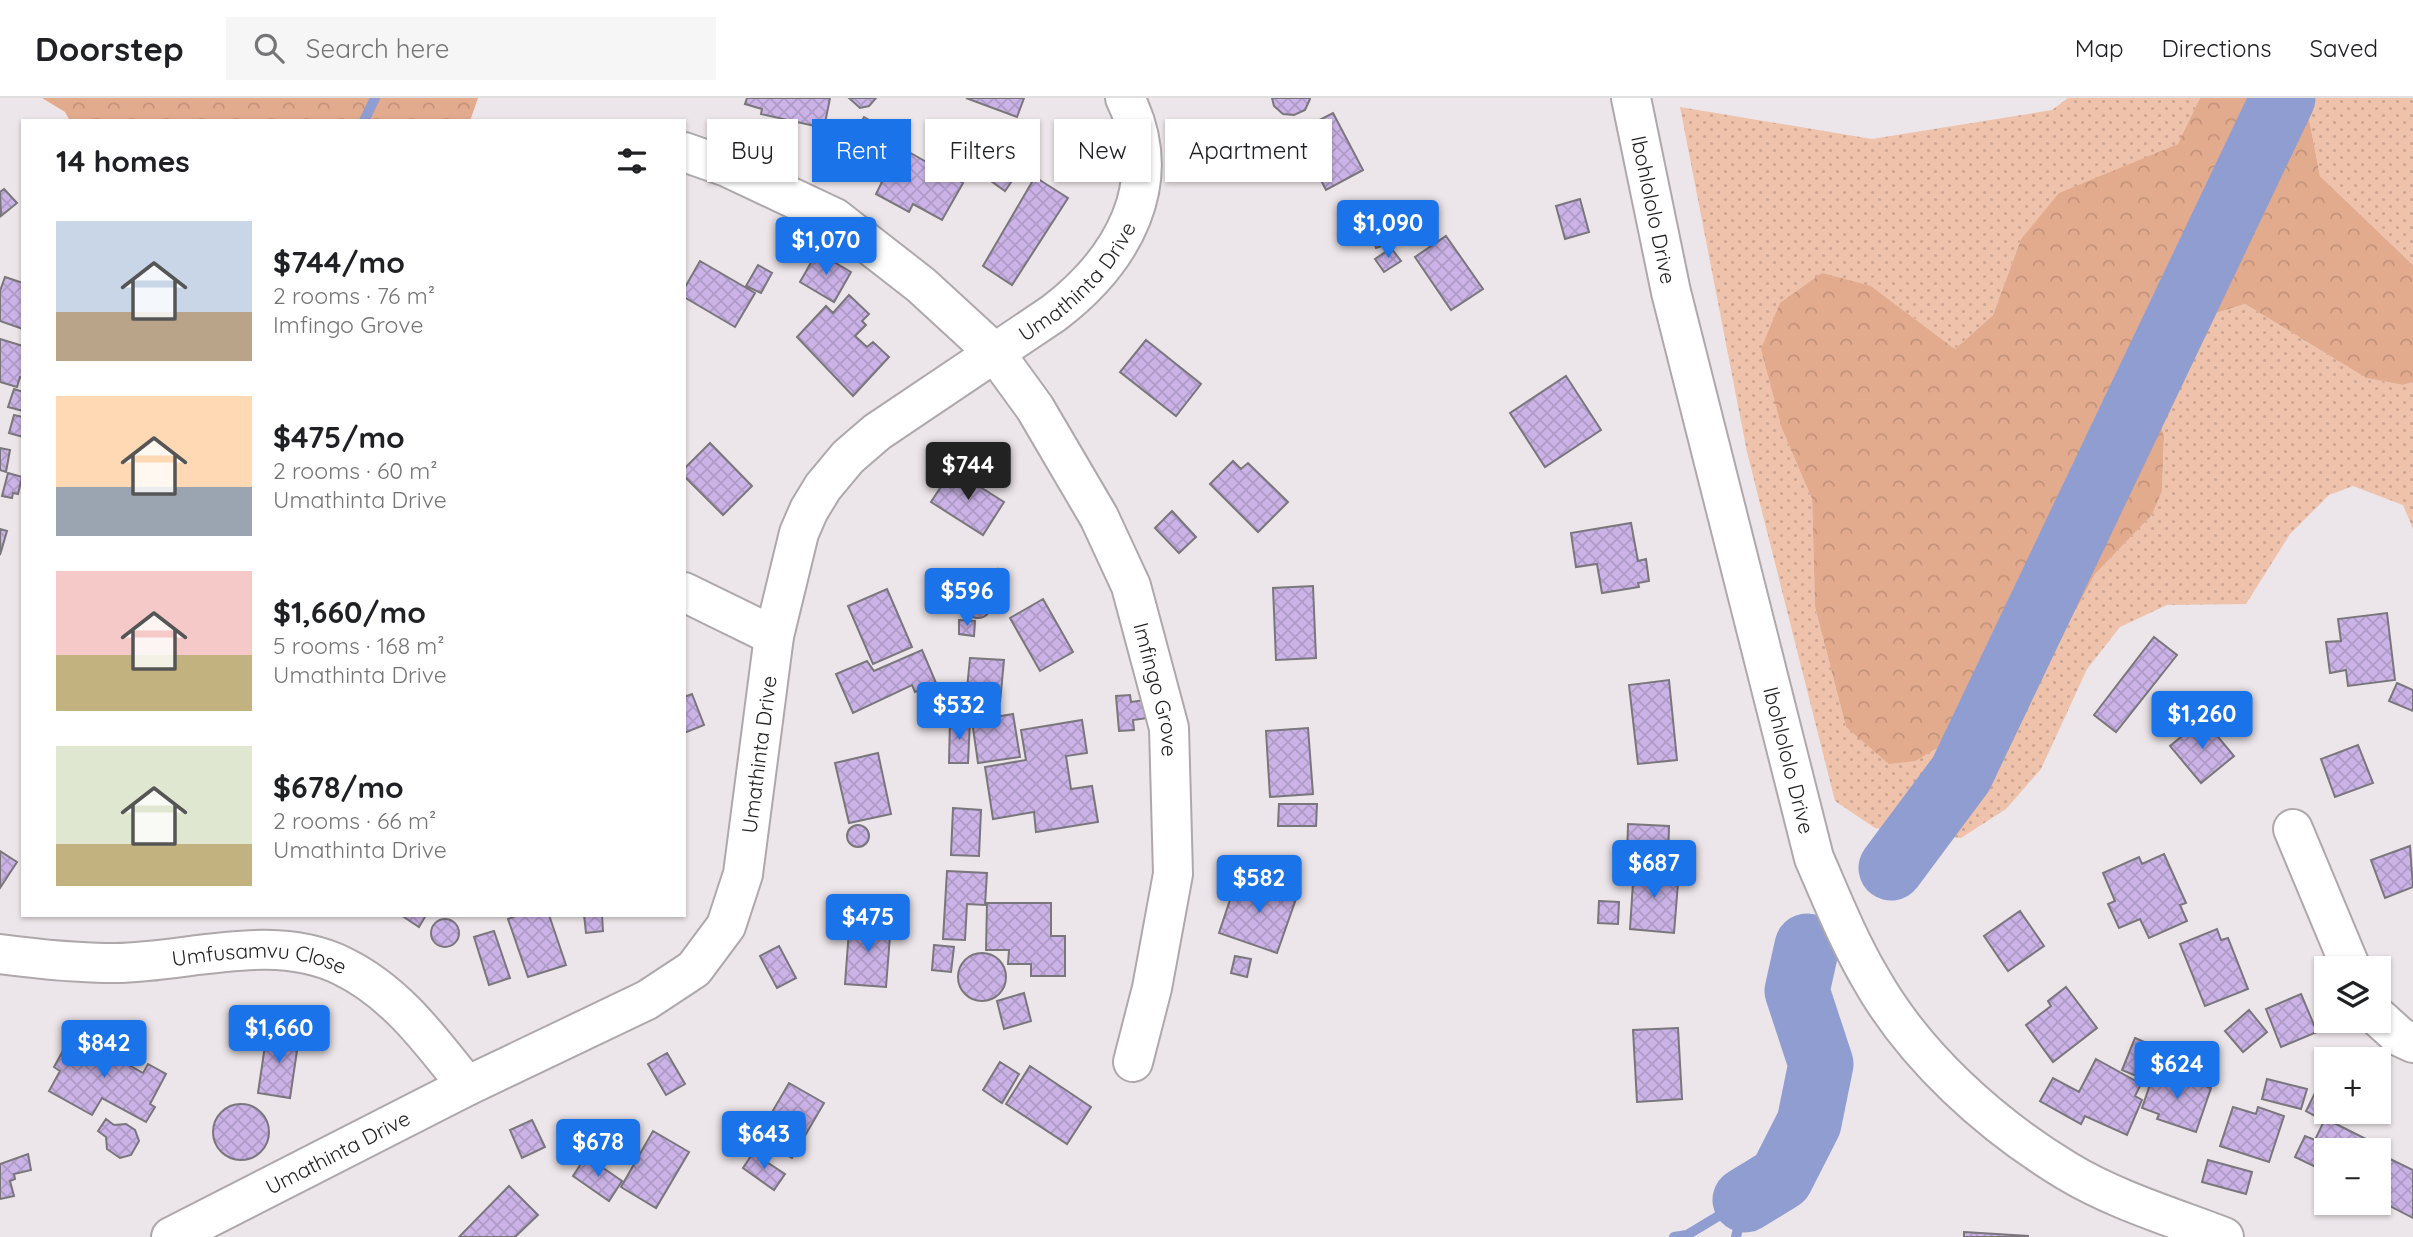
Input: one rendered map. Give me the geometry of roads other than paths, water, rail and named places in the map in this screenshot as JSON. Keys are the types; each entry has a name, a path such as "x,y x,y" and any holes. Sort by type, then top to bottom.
{"street":[{"name":"Umathinta Drive","path":"171,1237 467,1086 647,1000 694,969 712,948 726,926 743,874 774,636 799,533 823,486 848,457 877,432 1078,295 1104,268 1122,242 1138,194 1142,168 1137,136 1125,98"},
{"name":"Ibohlololo Drive","path":"1631,98 1675,305 1814,858 1866,970 1910,1034 1953,1082 2009,1131 2069,1172 2137,1204 2224,1237"},
{"name":"Imfingo Grove","path":"686,153 727,167 835,218 921,285 996,353 1069,462 1131,586 1169,728 1173,874 1157,965 1133,1062"},
{"path":"686,593 774,636"},
{"path":"2293,829 2346,956"},
{"name":"Umfusamvu Close","path":"0,954 116,962 277,950 312,955 342,965 385,993 407,1013 467,1086"},
{"path":"2391,1029 2413,1043"}],"waterway":[{"path":"365,119 375,98"},
{"path":"1891,868 1961,774 2283,98"},
{"path":"1745,1200 1781,1178 1809,1123 1821,1064 1797,991 1807,946"},
{"path":"1674,1237 1687,1235 1745,1200"},
{"path":"1736,1237 1745,1200"}]}
